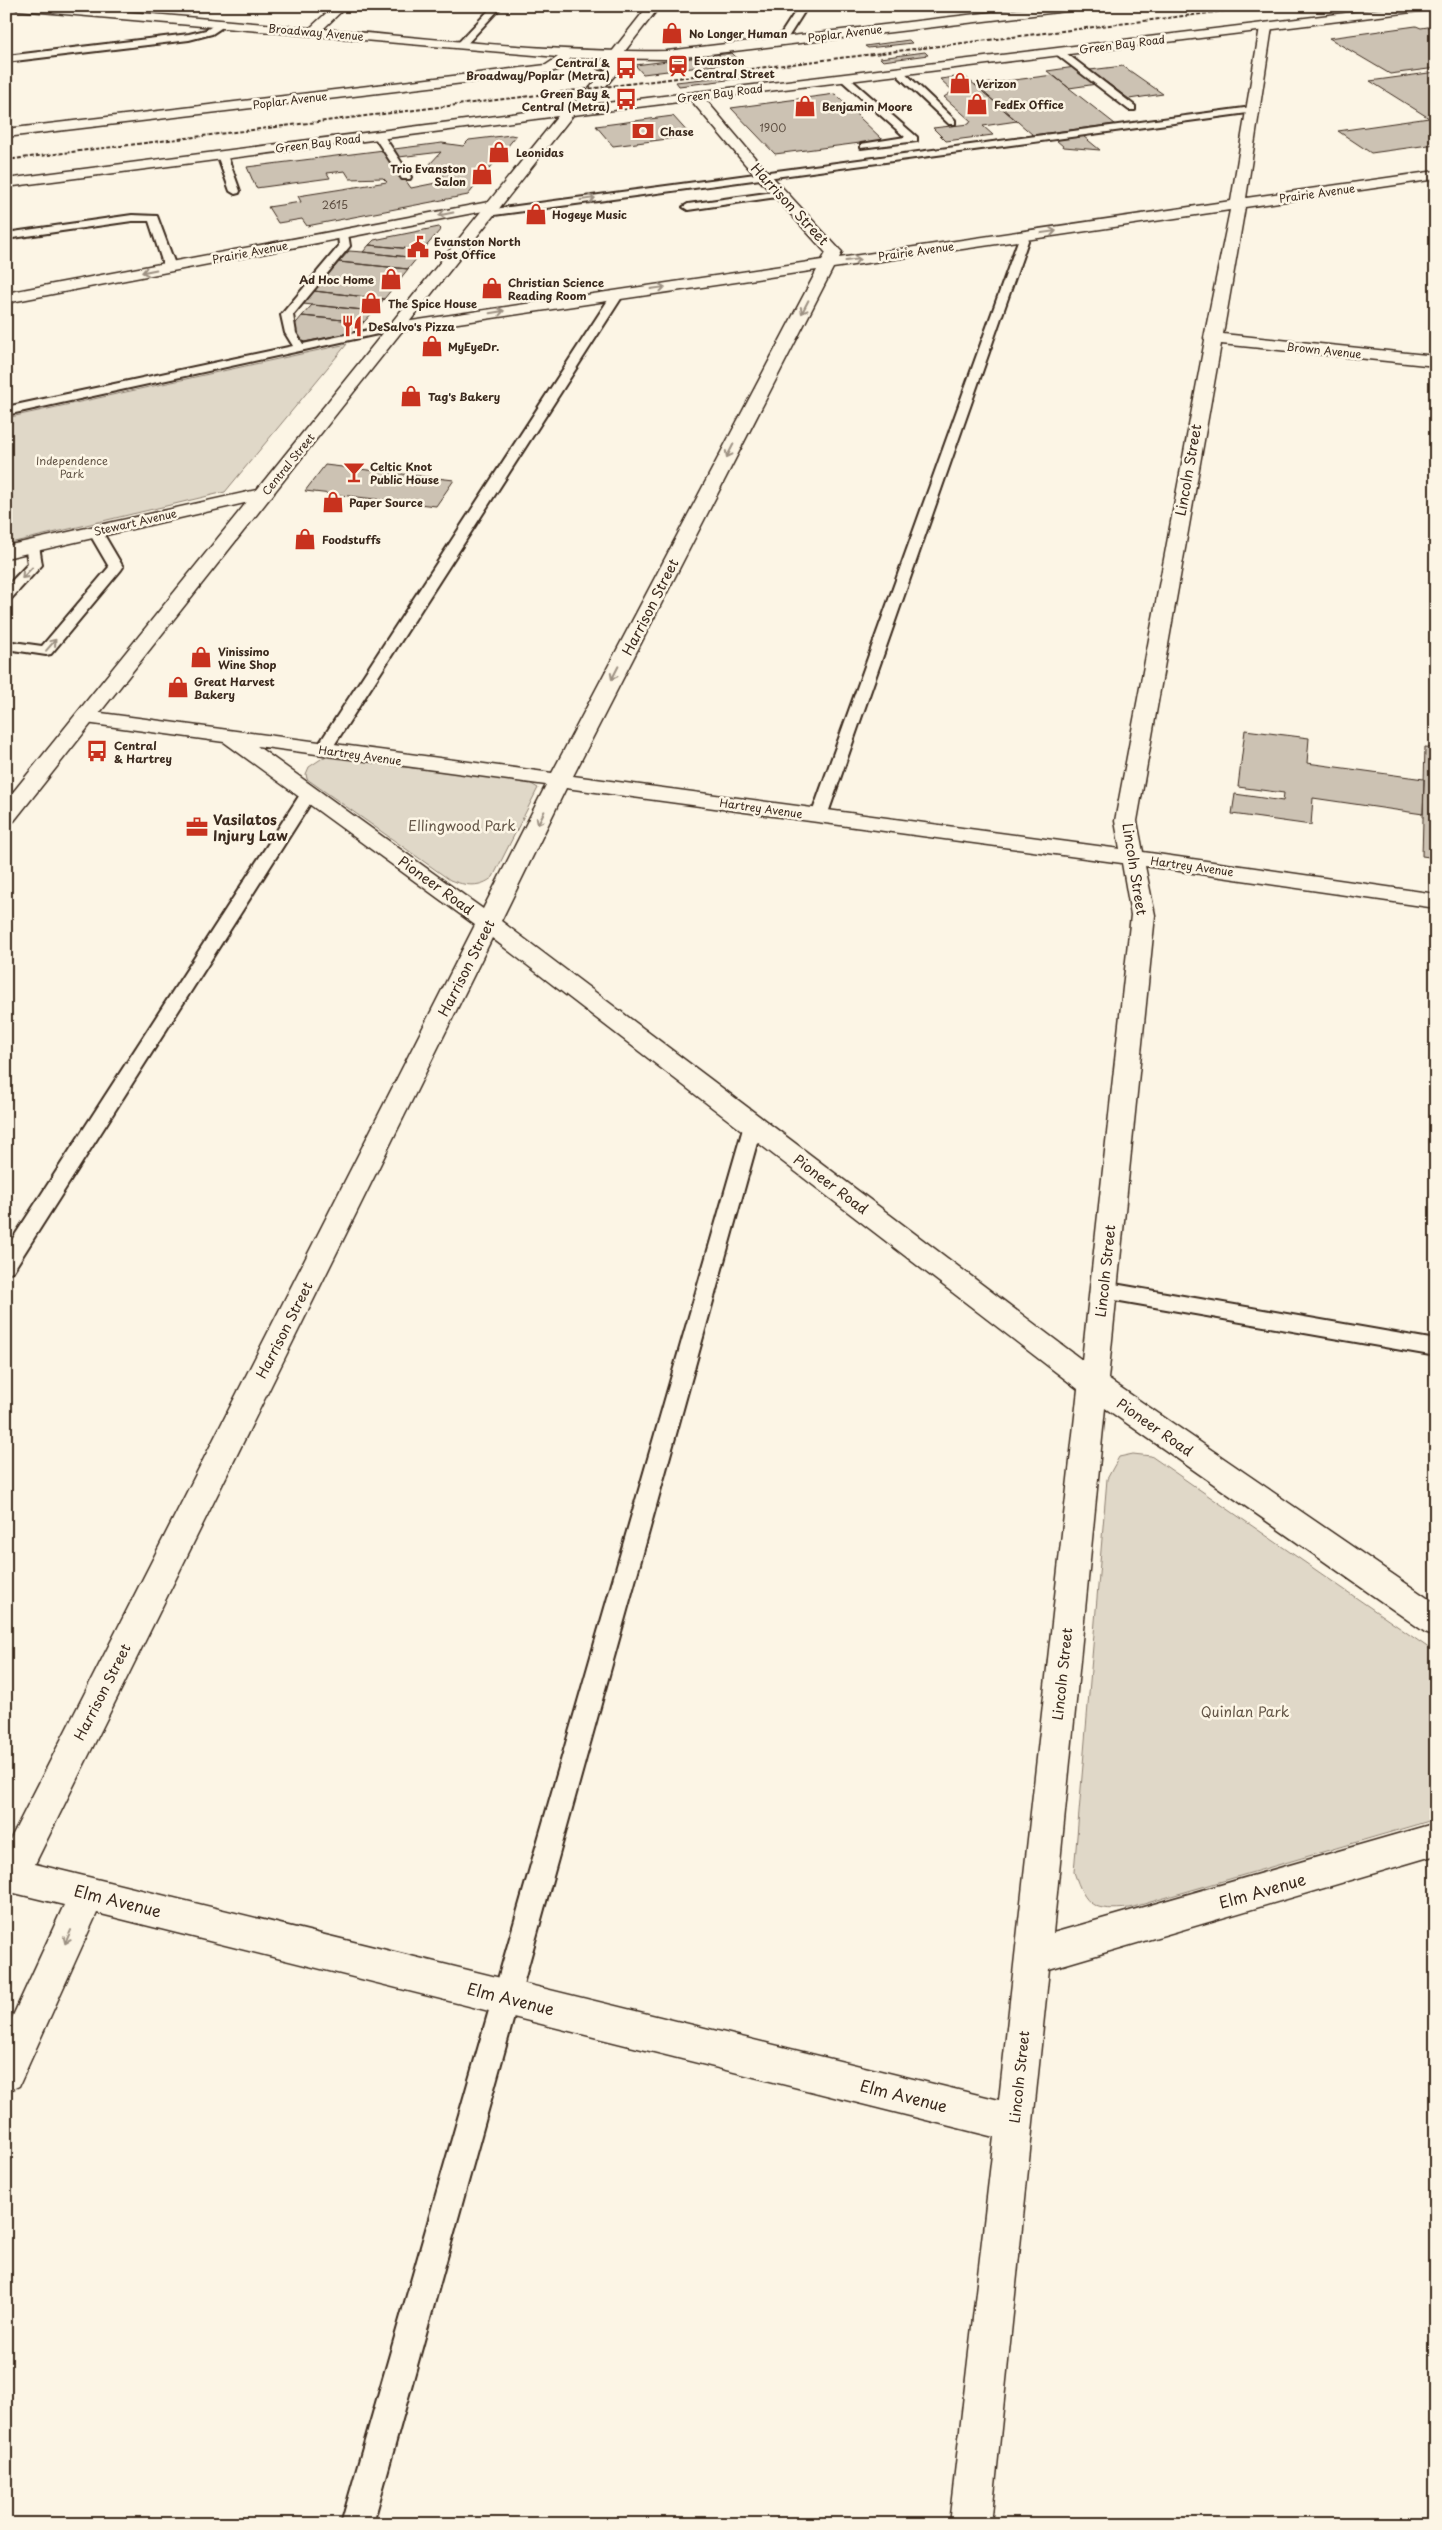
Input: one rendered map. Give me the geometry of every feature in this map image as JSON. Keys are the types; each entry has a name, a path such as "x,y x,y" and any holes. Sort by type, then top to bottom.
{"street":[{"name":"Broadway Avenue","path":"18,6 567,54 615,56"},
{"path":"6,18 22,6"},
{"path":"313,32 341,6"},
{"name":"Central Street","path":"6,816 569,111 586,101 615,66 615,56 654,6"},
{"path":"945,22 953,6"},
{"name":"Poplar Avenue","path":"615,56 667,55 1076,6"},
{"name":"Green Bay Road","path":"6,183 569,111 1059,52 1268,18 1435,6"},
{"name":"Lincoln Street","path":"970,2524 1015,2122 1143,915 1126,821 1212,338 1238,205 1268,18"},
{"name":"Poplar Avenue","path":"6,133 548,70 558,65 567,54"},
{"name":"Harrison Street","path":"9,1874 559,781 834,252 780,194 695,96"},
{"name":"Prairie Avenue","path":"397,327 1436,176"},
{"name":"Prairie Avenue","path":"6,298 343,234 491,209"},
{"name":"Brown Avenue","path":"1212,338 1436,362"},
{"name":"Stewart Avenue","path":"6,552 265,493"},
{"name":"Hartrey Avenue","path":"86,716 232,738 1131,857 1436,901"},
{"name":"Pioneer Road","path":"232,738 488,923 1093,1384 1436,1622"},
{"name":"Elm Avenue","path":"1031,1958 1436,1839"},
{"name":"Elm Avenue","path":"9,1874 1015,2122"},
{"path":"6,2073 88,1893"}],"lane":[{"path":"461,45 498,6"},
{"path":"782,40 804,6"},
{"path":"6,59 189,37 209,32 221,24"},
{"path":"1059,52 1132,108"},
{"path":"898,71 952,122"},
{"path":"844,78 913,139 865,146"},
{"path":"491,209 1252,110"},
{"path":"378,135 406,177"},
{"path":"222,155 235,191"},
{"path":"688,207 780,194"},
{"path":"6,236 132,218 153,218 170,267"},
{"path":"301,348 288,328 287,315 345,246 343,234"},
{"path":"819,816 1025,235"},
{"path":"323,750 618,294"},
{"path":"6,411 397,327"},
{"path":"6,645 46,651 116,567 95,531"},
{"path":"6,596 35,565 32,545"},
{"path":"6,1266 309,793"},
{"path":"357,2524 753,1125"},
{"path":"1103,1290 1436,1348"}],"green space":[{"name":"Independence Park","path":"347,344 225,492 6,544 6,418"},
{"name":"Ellingwood Park","path":"324,757 528,782 538,788 493,877 483,883 467,885 450,880 307,779 306,774 309,767"},
{"name":"Quinlan Park","path":"1133,1454 1151,1456 1436,1653 1436,1819 1130,1908 1107,1909 1087,1900 1074,1872 1107,1479 1119,1457"}],"building":[{"path":"1436,23 1436,49 1432,49 1436,51 1436,68 1390,74 1329,38 1416,26 1421,28 1435,26 1430,24"},
{"path":"909,40 912,43 868,48 865,46"},
{"path":"925,52 928,55 883,61 880,58"},
{"name":"Evanston Central Street","path":"732,53 741,62 643,74 635,65"},
{"path":"1123,66 1163,94 1129,99 1090,70"},
{"path":"1075,67 1097,84 1069,88 1047,71"},
{"path":"1436,72 1436,144 1371,153 1338,131 1429,118 1370,81"},
{"path":"749,74 752,77 679,86 676,82"},
{"path":"1053,75 1115,124 1033,135 975,85"},
{"path":"964,76 1017,121 983,126 993,135 946,141 933,128 969,124 971,121 944,97 953,91 940,79"},
{"path":"835,94 883,140 775,154 731,108"},
{"name":"Chase","path":"673,116 691,136 613,146 596,126"},
{"path":"516,136 468,195 307,226 302,219 278,223 268,207 301,202 298,196 387,182 383,178 350,179 345,171 327,173 330,178 256,188 247,167 384,150 411,188 436,183 451,167 429,165 441,152 399,157 394,149 442,143 463,146 469,140"},
{"path":"1083,136 1100,150 1064,147 1056,140"},
{"path":"439,227 441,229 423,250 369,245 374,240"},
{"path":"369,245 423,250 417,258 363,252"},
{"path":"349,251 417,258 408,269 339,262"},
{"path":"339,262 408,269 384,299 314,291"},
{"path":"314,291 384,299 374,311 303,304"},
{"path":"312,305 374,311 364,322 302,316"},
{"path":"302,316 364,322 356,332 304,342 292,328"},
{"path":"325,465 454,480 436,506 305,491"},
{"path":"1245,730 1309,738 1307,763 1424,779 1423,814 1313,798 1311,825 1232,814 1235,794 1283,801 1284,793 1238,787"},
{"path":"1425,747 1436,748 1436,858 1422,856"}],"railway":[{"path":"6,160 1266,6"}],"place":[{"name":"No Longer Human","path":"672,33"},
{"name":"Evanston Central Street","path":"678,66"},
{"name":"Central & Broadway/Poplar (Metra)","path":"626,68"},
{"name":"Verizon","path":"960,83"},
{"name":"Green Bay & Central (Metra)","path":"626,99"},
{"name":"FedEx Office","path":"977,104"},
{"name":"Benjamin Moore","path":"805,106"},
{"name":"Chase","path":"643,131"},
{"name":"Leonidas","path":"499,152"},
{"name":"Trio Evanston Salon","path":"482,174"},
{"name":"Hogeye Music","path":"536,214"},
{"name":"Evanston North Post Office","path":"418,247"},
{"name":"Ad Hoc Home","path":"391,279"},
{"name":"Christian Science Reading Room","path":"492,288"},
{"name":"The Spice House","path":"371,303"},
{"name":"DeSalvo's Pizza","path":"352,326"},
{"name":"MyEyeDr.","path":"432,346"},
{"name":"Tag's Bakery","path":"411,396"},
{"name":"Celtic Knot Public House","path":"354,472"},
{"name":"Paper Source","path":"333,502"},
{"name":"Foodstuffs","path":"305,539"},
{"name":"Vinissimo Wine Shop","path":"201,657"},
{"name":"Great Harvest Bakery","path":"178,687"},
{"name":"Central & Hartrey","path":"97,751"},
{"name":"Vasilatos Injury Law","path":"197,827"}]}
